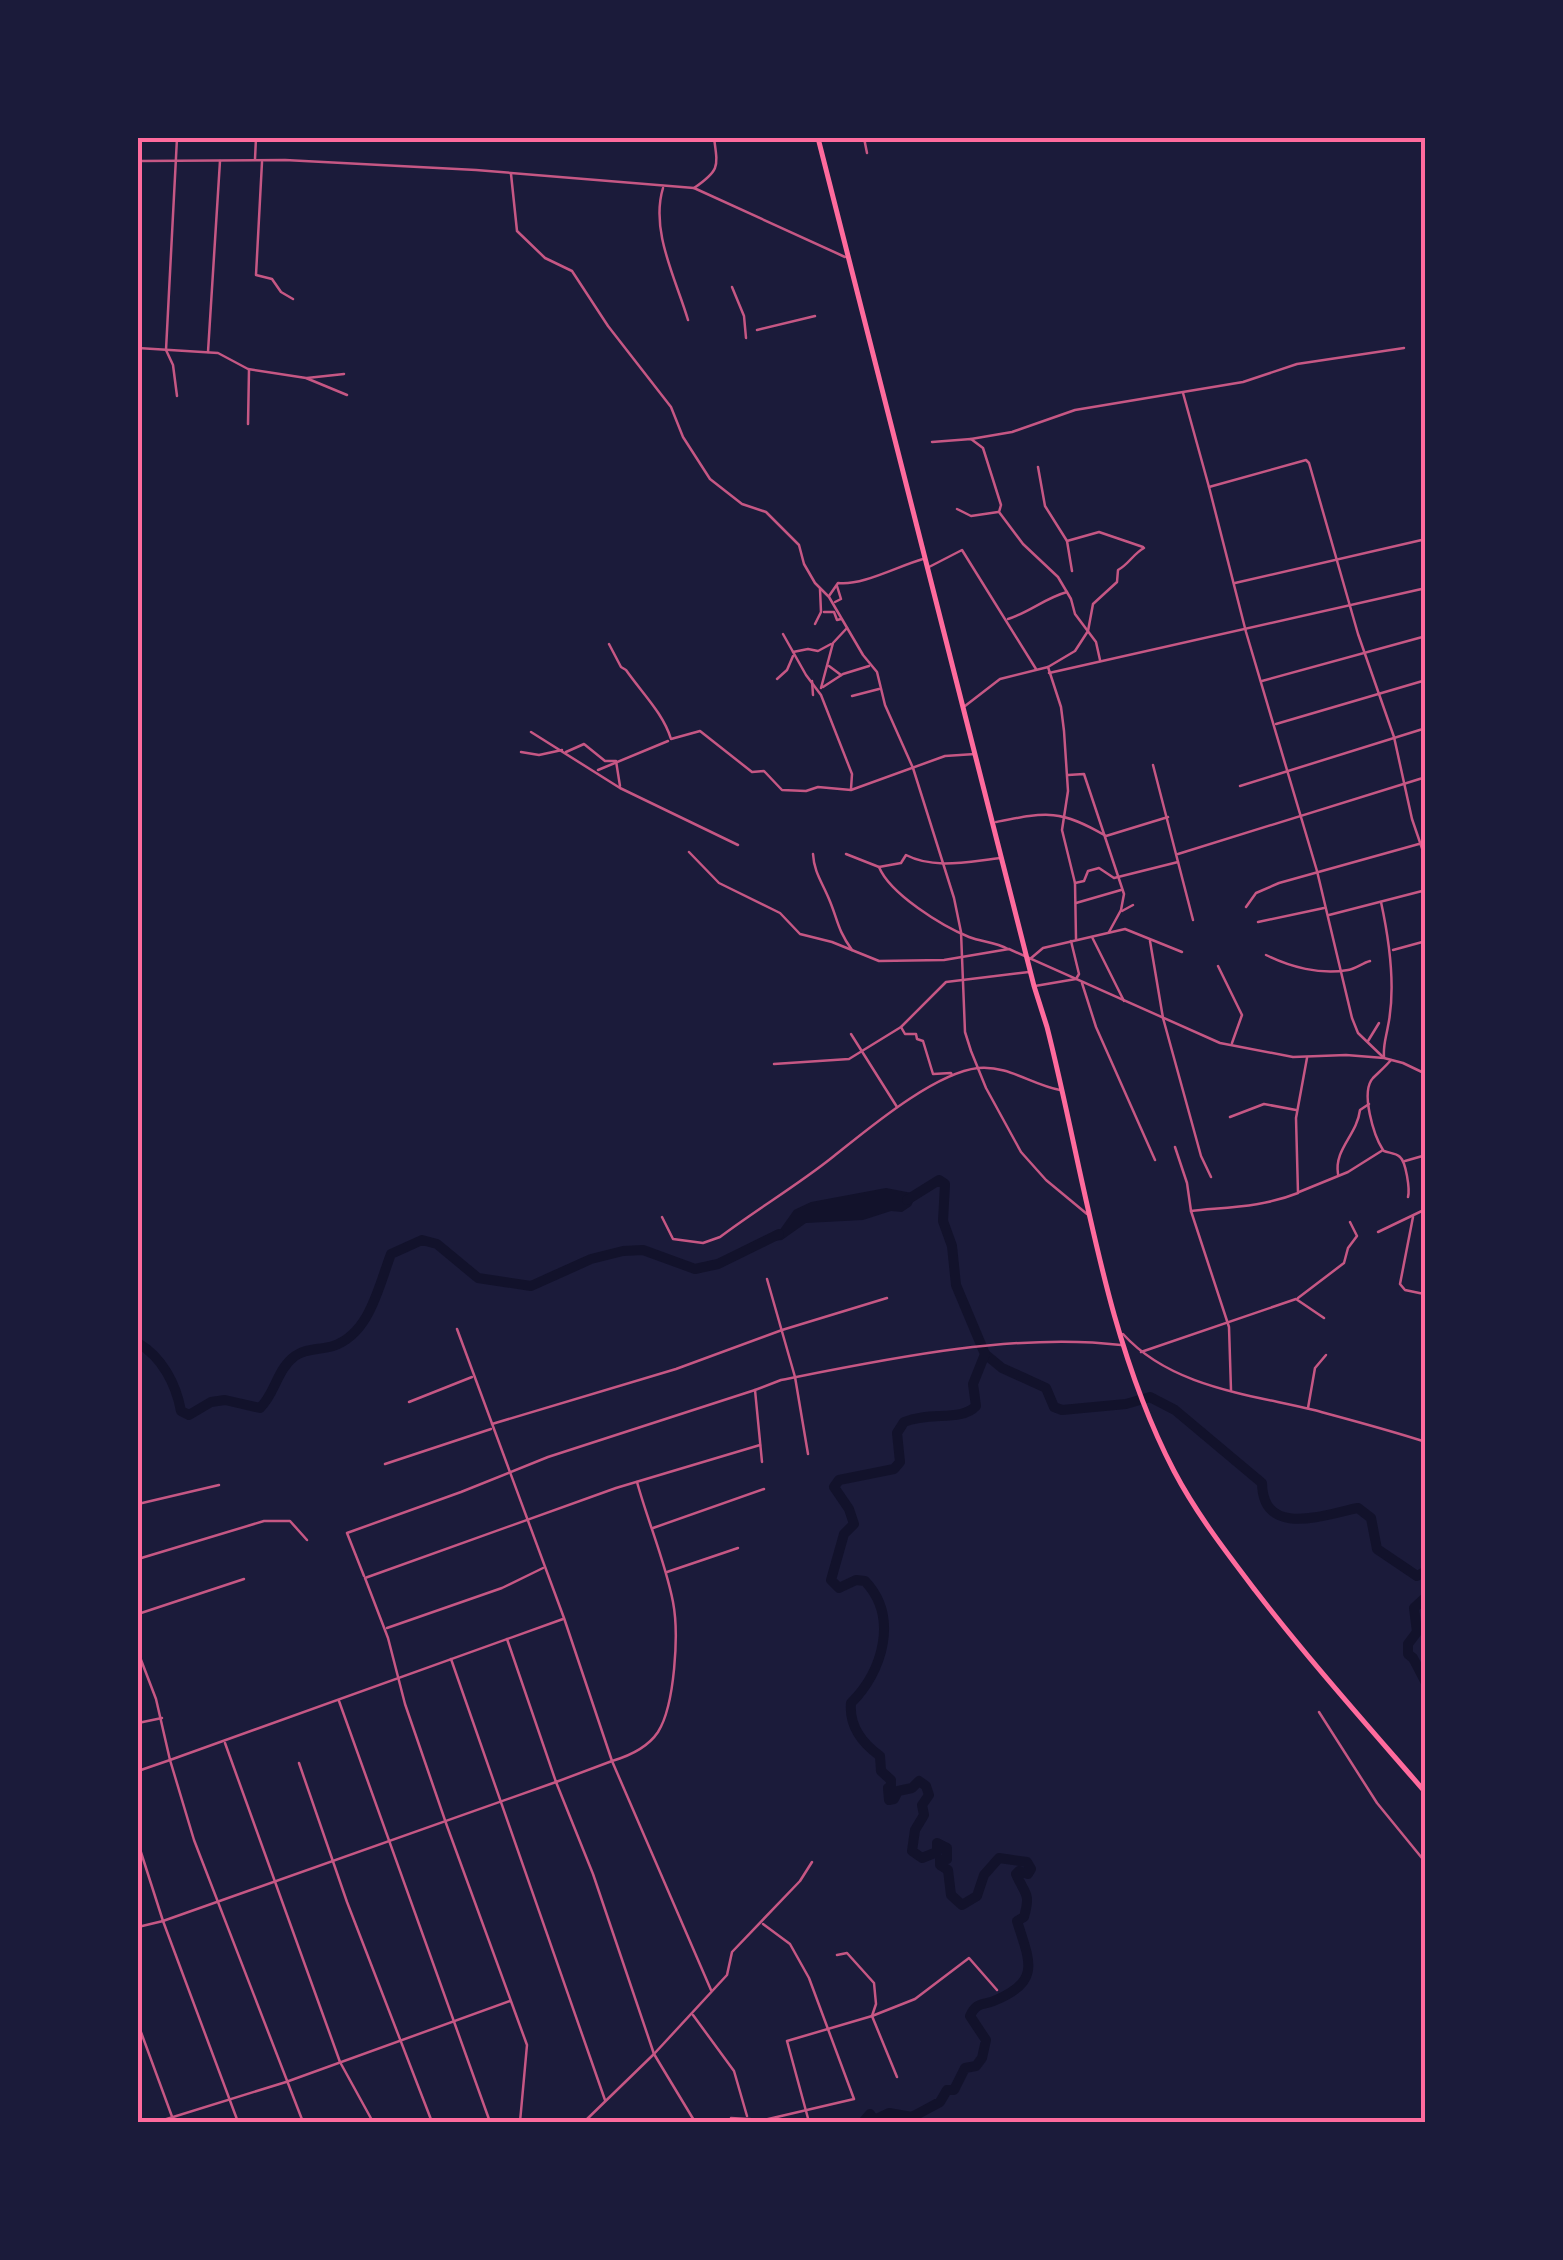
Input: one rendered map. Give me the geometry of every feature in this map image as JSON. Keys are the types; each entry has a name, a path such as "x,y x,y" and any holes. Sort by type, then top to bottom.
{"highway":[{"path":"818,138 1030,972 1048,1026 1119,1330 1138,1392 1174,1470 1232,1561 1294,1640 1426,1793"}],"street":[{"path":"138,138 138,154"},
{"path":"177,138 166,350 173,366 177,396"},
{"path":"254,160 256,138"},
{"path":"694,188 712,175 718,165 714,138"},
{"path":"864,138 866,153"},
{"path":"208,354 220,160"},
{"path":"138,161 262,160 694,188 847,258"},
{"path":"262,160 256,275 272,279 281,292 293,299"},
{"path":"511,174 517,231 545,258 572,271 608,326 671,408 683,437 710,479 742,504 766,512 798,545 804,564 878,672 880,689 913,768 943,864 960,932 965,1032 978,1068 1020,1152 1046,1180 1092,1218"},
{"path":"664,186 659,202 662,233 688,320"},
{"path":"732,287 744,316 746,338"},
{"path":"757,330 815,316"},
{"path":"138,348 231,357 248,369 306,378 347,395"},
{"path":"932,442 1012,432 1075,410 1260,378 1297,364 1404,348"},
{"path":"248,369 248,424"},
{"path":"306,378 344,374"},
{"path":"1183,393 1245,627 1317,871 1352,1018 1358,1032 1384,1058"},
{"path":"972,439 983,448 1001,505 999,512"},
{"path":"1210,486 1306,460 1394,737 1426,860"},
{"path":"1038,466 1044,506 1067,541 1072,570"},
{"path":"957,509 972,516 999,512"},
{"path":"999,512 1023,544 1058,577 1075,614 1096,642 1100,662"},
{"path":"964,707 1000,679 1048,667 1074,651 1088,631 1094,604 1117,582 1118,570 1126,566 1131,555 1144,548 1100,532 1067,541"},
{"path":"1234,583 1426,539"},
{"path":"927,567 962,550 1036,670"},
{"path":"836,584 853,584 925,558"},
{"path":"829,597 836,584"},
{"path":"833,603 842,599 836,584"},
{"path":"814,624 822,612 820,588"},
{"path":"1049,673 1426,588"},
{"path":"1006,619 1033,610 1050,596 1067,592"},
{"path":"822,612 834,612 837,620 842,619"},
{"path":"777,679 787,670 793,654 808,648 818,651 847,628"},
{"path":"783,634 821,690 852,774 851,790"},
{"path":"1261,682 1426,636"},
{"path":"818,704 832,643"},
{"path":"609,644 650,706 664,716 671,739"},
{"path":"821,690 842,674 871,665"},
{"path":"829,666 842,674"},
{"path":"1048,667 1062,707 1068,791 1062,814 1065,849 1075,882 1073,940 1079,980 1155,1160"},
{"path":"812,680 812,695"},
{"path":"1274,725 1426,680"},
{"path":"852,696 880,689"},
{"path":"1240,786 1426,728"},
{"path":"596,770 700,731 752,772 764,770 782,790 806,791 818,786 851,790 945,756 977,754"},
{"path":"531,732 620,788 738,845"},
{"path":"520,752 564,751 584,744 601,759 616,761"},
{"path":"616,761 620,788"},
{"path":"1153,765 1193,920"},
{"path":"1066,775 1084,774 1123,890 1120,912 1109,932"},
{"path":"1178,854 1426,778"},
{"path":"994,822 1035,814 1062,814 1106,836 1168,817"},
{"path":"1246,907 1256,892 1423,842"},
{"path":"689,852 719,882 780,913 800,934 853,951 893,963 1009,950"},
{"path":"813,854 815,874 832,905 832,918 853,951"},
{"path":"846,854 879,867 901,863 906,855 943,864 1003,858"},
{"path":"1075,882 1084,881 1088,871 1099,868 1114,878 1180,862"},
{"path":"879,867 897,892 960,932 1220,1043 1293,1057 1384,1058 1426,1074"},
{"path":"1075,903 1123,890"},
{"path":"1327,916 1426,890"},
{"path":"1380,902 1391,950 1384,1058"},
{"path":"1120,912 1134,905"},
{"path":"1258,922 1326,908"},
{"path":"1029,960 1042,948 1125,929 1182,952"},
{"path":"1091,936 1124,1000"},
{"path":"1150,941 1163,1018 1201,1156 1211,1177"},
{"path":"1391,950 1426,941"},
{"path":"1266,955 1292,967 1341,971 1354,970 1370,961"},
{"path":"1218,966 1242,1016 1232,1044"},
{"path":"774,1064 849,1060 901,1027 946,982 1030,972"},
{"path":"1034,986 1079,980"},
{"path":"1367,1043 1379,1023"},
{"path":"901,1027 905,1034 916,1034 917,1040 923,1041 933,1074 951,1073 953,1077"},
{"path":"852,1034 898,1108"},
{"path":"1298,1192 1298,1111 1307,1057"},
{"path":"1391,1060 1371,1080 1370,1104 1375,1138 1383,1150 1403,1161 1410,1186 1408,1197"},
{"path":"662,1217 672,1238 704,1243 720,1237 898,1108 953,1077 978,1068 1019,1074 1061,1090"},
{"path":"1230,1117 1264,1104 1298,1111"},
{"path":"1338,1176 1338,1155 1357,1126 1360,1110 1370,1104"},
{"path":"1175,1146 1191,1212 1228,1324 1232,1342 1230,1392"},
{"path":"1191,1212 1217,1206 1272,1204 1373,1159 1383,1150"},
{"path":"1403,1161 1426,1156"},
{"path":"1378,1232 1426,1209"},
{"path":"1413,1216 1400,1284 1405,1290 1424,1294 1426,1299"},
{"path":"1140,1353 1296,1299 1344,1263 1356,1236 1350,1222"},
{"path":"767,1279 795,1377 808,1454"},
{"path":"1207,1287 1215,1288"},
{"path":"385,1464 887,1298"},
{"path":"1296,1299 1324,1318"},
{"path":"457,1329 564,1618 612,1761 711,1990"},
{"path":"1119,1330 1140,1353 1178,1374 1230,1392 1426,1442"},
{"path":"1423,1345 1426,1339"},
{"path":"520,2122 527,2045 446,1822 384,1629 347,1533 548,1456 795,1377 992,1345 1096,1342 1124,1346"},
{"path":"1308,1409 1312,1378 1326,1355"},
{"path":"409,1402 474,1376"},
{"path":"755,1390 762,1462"},
{"path":"365,1578 578,1501 703,1459 760,1445"},
{"path":"138,1926 163,1921 503,1802 641,1748 657,1733 665,1715 674,1667 674,1611 637,1482"},
{"path":"138,1504 220,1485"},
{"path":"652,1528 764,1489"},
{"path":"138,1559 264,1521 290,1522 307,1540"},
{"path":"666,1573 738,1548"},
{"path":"384,1629 502,1588 544,1568"},
{"path":"138,1614 244,1579"},
{"path":"138,1771 564,1618"},
{"path":"508,1638 654,2054 695,2122"},
{"path":"138,1652 194,1840 303,2122"},
{"path":"452,1659 605,2100"},
{"path":"138,1668 144,1666"},
{"path":"338,1701 490,2122"},
{"path":"1319,1712 1377,1803 1426,1863"},
{"path":"138,1723 160,1718"},
{"path":"224,1742 340,2062 373,2122"},
{"path":"299,1763 432,2122"},
{"path":"138,1843 238,2122"},
{"path":"584,2122 654,2054 726,1975 732,1952 800,1881 812,1862"},
{"path":"731,2118 764,2120 854,2099 808,1978 790,1944 761,1922"},
{"path":"837,1956 848,1952 874,1983 876,2004 872,2016 897,2077"},
{"path":"809,2122 787,2042 917,1998 969,1958 997,1990"},
{"path":"156,2122 173,2120 286,2082 511,2000"},
{"path":"691,2013 734,2071 748,2118"},
{"path":"138,2024 173,2120"},
{"path":"590,2118 593,2122"}],"shaded area":[{"path":"886,1188 917,1194 911,1206 902,1212 891,1211 863,1220 806,1223 782,1240 772,1241 794,1210 811,1202"}],"waterway":[{"path":"863,2122 870,2114 874,2120 889,2113 912,2117 940,2102 947,2090 954,2090 965,2068 976,2066 982,2058 986,2040 970,2016 973,2011 1011,1993 1026,1977 1028,1968 1017,1921 1024,1917 1027,1898 1016,1874 1028,1874 1031,1869 1027,1862 999,1858 984,1875 977,1896 962,1905 951,1895 948,1870 940,1865 940,1860 947,1859 947,1848 937,1843 937,1852 922,1858 912,1851 915,1830 924,1815 922,1805 929,1795 926,1786 919,1781 889,1800 891,1780 881,1771 880,1756 858,1733 852,1719 851,1703 878,1660 884,1627 882,1611 865,1581 856,1580 839,1588 831,1580 844,1534 854,1524 834,1487 839,1480 894,1469 900,1462 897,1433 904,1422 962,1414 976,1406 973,1384 985,1354 956,1285 952,1246 943,1221 945,1184 939,1180 907,1200"},
{"path":"138,1343 167,1372 181,1411 189,1415 211,1402 225,1400 260,1408 295,1356 333,1346 356,1331 371,1307 391,1254 422,1240 437,1244 478,1278 531,1286 591,1259 623,1251 643,1250 695,1269 718,1264 779,1234"},
{"path":"985,1354 1002,1368 1046,1388 1054,1407 1062,1410 1126,1404 1150,1397 1175,1410 1262,1483 1265,1500 1273,1511 1298,1519 1358,1508 1371,1518 1377,1549 1417,1576 1426,1571"},
{"path":"1426,1597 1414,1608 1417,1632 1408,1644 1408,1654 1426,1683"}]}
